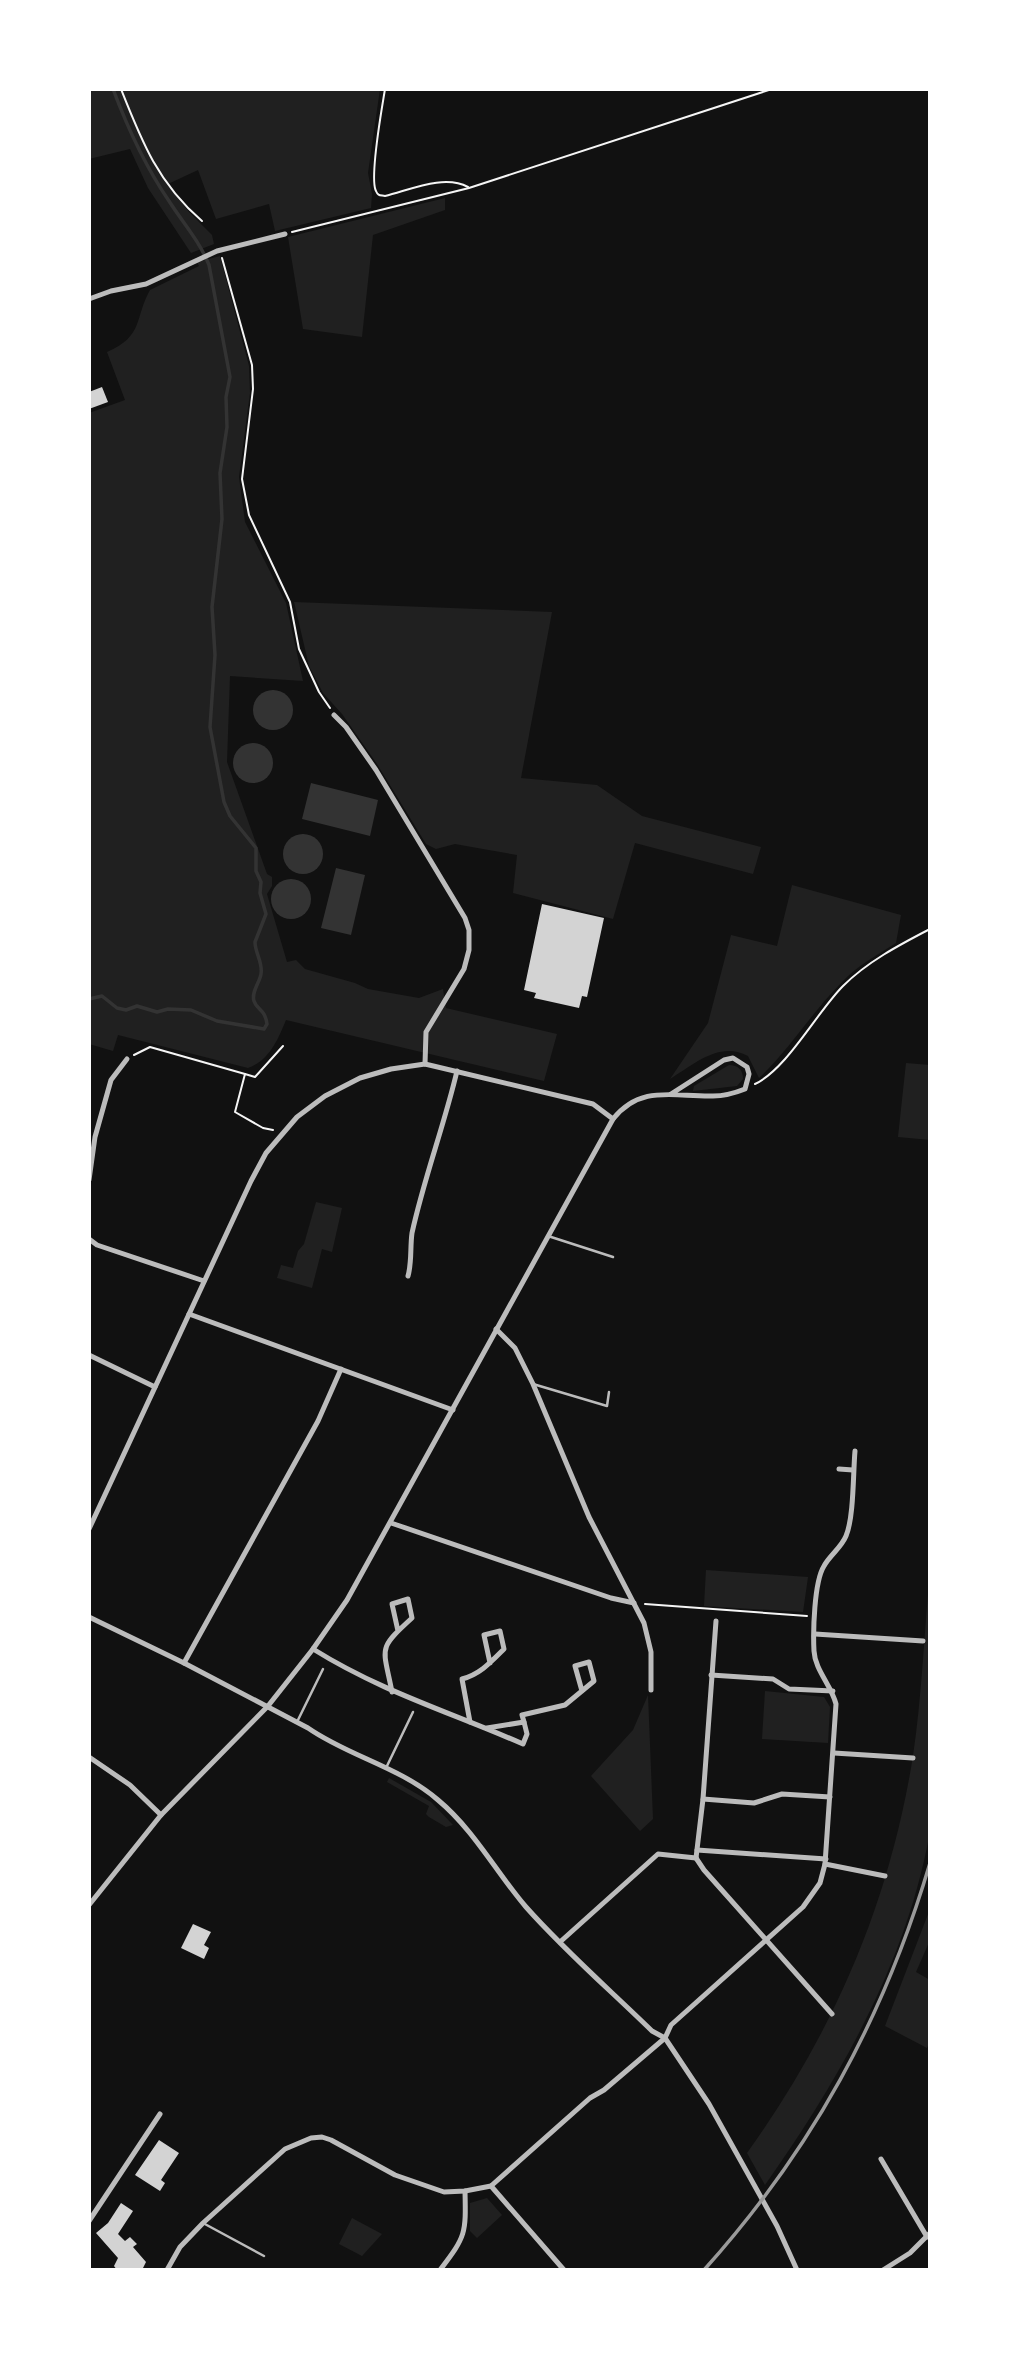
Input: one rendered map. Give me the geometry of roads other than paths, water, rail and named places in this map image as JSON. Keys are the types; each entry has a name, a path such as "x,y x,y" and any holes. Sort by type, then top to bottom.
{"street":[{"path":"89,299 111,291 146,284 218,250 285,234"},
{"path":"334,715 346,727 376,770 466,918 469,950 464,969 426,1032 425,1063"},
{"path":"89,1905 161,1815 268,1706 347,1600 622,1107 649,1095 729,1095 745,1089 749,1074 747,1067 733,1058 724,1060 671,1094"},
{"path":"89,1180 96,1137 111,1080 127,1059"},
{"path":"89,1528 251,1181 279,1135 297,1117 324,1096 359,1078 425,1063 593,1104 613,1119"},
{"path":"408,1276 412,1261 412,1236 457,1071"},
{"path":"89,1239 97,1245 204,1281"},
{"path":"189,1314 453,1410"},
{"path":"496,1329 515,1348 589,1517 634,1603 649,1640 652,1690"},
{"path":"89,1355 155,1387"},
{"path":"184,1662 318,1421 341,1369"},
{"path":"167,2270 180,2247 203,2223 285,2149 311,2138 331,2140 395,2175 444,2192 465,2192 491,2186 590,2098 604,2090 665,2038 671,2025 803,1907 820,1883 825,1861 834,1753 836,1704 833,1692 816,1660 815,1634 820,1573 846,1537 855,1451"},
{"path":"839,1469 853,1471"},
{"path":"391,1523 611,1598 634,1603"},
{"path":"392,1692 384,1651 386,1643 412,1618 408,1599 392,1604 398,1631"},
{"path":"89,1617 184,1662 325,1739 420,1786 449,1809 527,1908 652,2031 665,2038 710,2106 777,2226 797,2270"},
{"path":"716,1621 696,1858 765,1941 832,2014"},
{"path":"470,1722 461,1679 477,1675 491,1662 504,1649 500,1631 484,1635 491,1662"},
{"path":"815,1634 923,1641"},
{"path":"313,1649 392,1692 523,1744 527,1734 522,1715 565,1705 582,1691 594,1681 589,1662 575,1666 582,1691"},
{"path":"711,1675 772,1679 789,1689 833,1692"},
{"path":"487,1728 524,1721"},
{"path":"834,1753 913,1758"},
{"path":"89,1757 130,1784 161,1815"},
{"path":"703,1799 754,1803 782,1794 830,1797"},
{"path":"697,1850 825,1861 885,1876"},
{"path":"560,1942 658,1854 696,1858"},
{"path":"89,2221 160,2114"},
{"path":"881,2159 928,2235 910,2253 883,2270"},
{"path":"491,2186 564,2270"},
{"path":"440,2270 459,2244 466,2227 465,2192"}],"lane":[{"path":"548,1236 613,1257"},
{"path":"533,1384 607,1406 609,1392"},
{"path":"298,1722 323,1669"},
{"path":"386,1768 413,1712"},
{"path":"203,2223 264,2256"}],"waterway":[{"path":"89,999 102,996 117,1008 126,1010 137,1006 157,1012 168,1009 191,1010 217,1021 264,1029 267,1024 265,1015 253,998 261,970 255,942 266,914 260,893 261,882 256,871 256,848 230,816 224,802 210,727 215,655 212,607 222,519 220,473 227,427 226,397 230,377 209,265 145,161 113,89"}],"railway":[{"path":"704,2270 778,2178 840,2080 890,1975 912,1920 930,1863"}]}
